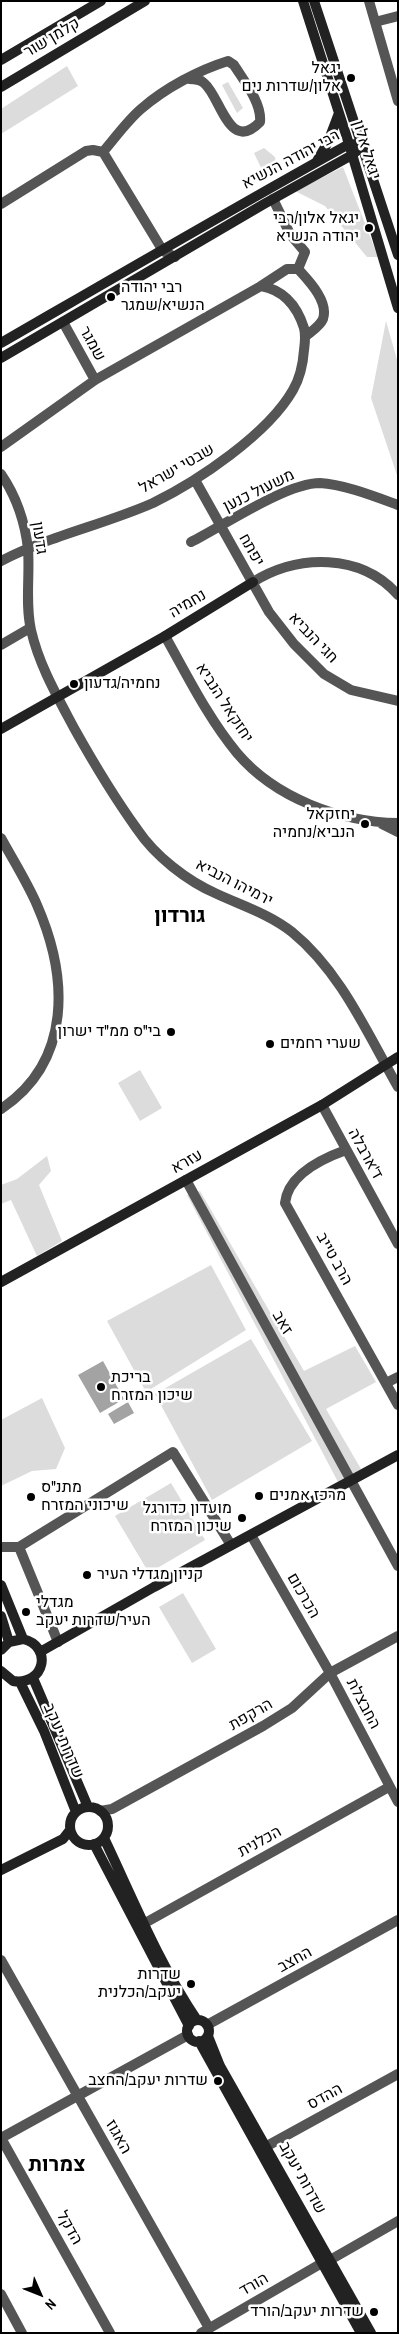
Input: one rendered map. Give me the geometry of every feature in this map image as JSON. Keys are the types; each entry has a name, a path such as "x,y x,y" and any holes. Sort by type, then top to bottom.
{"street":[{"name":"קלמן שור","path":"1,60 101,1"},
{"name":"קלמן שור","path":"1,87 145,1"},
{"name":"יגאל אלון","path":"302,1 339,112 398,308"},
{"name":"יגאל אלון","path":"314,1 398,255"},
{"path":"369,1 394,76 397,95"},
{"path":"375,22 398,16"},
{"path":"103,152 140,109 190,78 228,61 234,65 259,110 260,122 246,132 237,131 229,123 206,84 190,78"},
{"path":"206,84 206,77 211,68"},
{"path":"317,161 328,142 339,112"},
{"name":"רבי יהודה הנשיא","path":"1,343 317,161 349,144 363,145"},
{"name":"רבי יהודה הנשיא","path":"1,358 352,155 363,145"},
{"path":"1,204 86,151 103,152"},
{"path":"103,152 163,251 175,257"},
{"path":"273,199 290,234 305,252 298,269"},
{"path":"162,264 163,251"},
{"path":"1,447 95,380 261,286 287,269 298,269"},
{"path":"298,269 316,291 324,313 323,319 316,328 306,336"},
{"name":"שבטי ישראל","path":"1,561 28,548 111,520 154,502 195,480 224,460 274,415 293,390 303,365 306,336 296,309 287,297 274,288 261,286"},
{"name":"שמגר","path":"63,322 95,380"},
{"name":"גדעון","path":"1,474 13,493 28,548 30,628 40,662 57,697"},
{"name":"יפתח","path":"195,480 253,582"},
{"name":"משעול כנען","path":"191,542 251,509 308,484 329,485 398,505"},
{"name":"נחמיה","path":"1,729 165,636 253,582 281,568 314,561 341,563 372,574 398,595"},
{"name":"חגי הנביא","path":"253,582 281,630 324,674 351,690 398,701"},
{"path":"1,645 30,628"},
{"name":"יחזקאל הנביא","path":"165,636 226,740 252,768 281,789 315,807 356,818 398,823"},
{"name":"ירמיהו הנביא","path":"57,697 93,761 138,831 157,852 184,875 215,893 256,910 293,933 338,983 398,1087"},
{"name":"יחזקאל הנביא","path":"377,821 398,832"},
{"path":"1,838 37,904 45,926 60,989 59,1019 52,1046 41,1068 26,1089 1,1109"},
{"path":"386,1066 398,1057"},
{"name":"עזרא","path":"1,1282 322,1105 386,1066"},
{"name":"ד'ארבלה","path":"322,1105 398,1244"},
{"name":"הרב טייב","path":"346,1150 333,1154 302,1174 291,1185 285,1203 398,1405"},
{"name":"זאב","path":"186,1180 398,1566"},
{"path":"386,1383 398,1377"},
{"path":"1,1546 19,1546 173,1452 231,1545"},
{"path":"40,1652 231,1545 398,1455"},
{"name":"הכרכום","path":"251,1535 330,1673"},
{"path":"19,1546 58,1642"},
{"path":"1,1585 23,1639"},
{"path":"1,1616 9,1642"},
{"name":"הרקפת","path":"100,1811 112,1809 292,1708 330,1673 398,1636"},
{"path":"1,1650 9,1642 23,1639 33,1643 40,1652 41,1666 34,1678 20,1682 7,1678 2,1673"},
{"name":"החבצלת","path":"330,1673 398,1802"},
{"name":"שדרות יעקב","path":"34,1678 88,1807"},
{"name":"שדרות יעקב","path":"20,1682 44,1731 76,1812"},
{"name":"הכלנית","path":"145,1923 389,1787"},
{"path":"88,1807 100,1811 107,1820 108,1826 104,1838 94,1844 82,1844 72,1834 70,1823 76,1812 88,1807"},
{"path":"107,1820 112,1809"},
{"path":"2,1869 72,1834"},
{"path":"104,1838 186,2004 193,2040 205,2034"},
{"path":"94,1844 192,2027 205,2034"},
{"name":"החצב","path":"205,2034 398,1920"},
{"name":"האגוז","path":"1,1960 205,2330"},
{"path":"1,2138 192,2027"},
{"name":"שדרות יעקב","path":"205,2034 220,2066 267,2146 361,2333"},
{"name":"שדרות יעקב","path":"205,2034 326,2261 371,2333"},
{"name":"ההדס","path":"267,2146 398,2074"},
{"name":"הדקל","path":"1,2138 110,2333"},
{"name":"הורד","path":"205,2330 398,2221"},
{"path":"2,2297 22,2333"}],"shaded area":[{"path":"67,66 78,86 1,134 1,109"},
{"path":"228,82 243,108 237,113 222,85"},
{"path":"264,148 275,157 276,165 263,172 254,153"},
{"path":"343,167 378,257 367,257 325,206 295,191"},
{"path":"386,321 398,363 398,478 371,398"},
{"path":"140,1070 162,1108 140,1121 118,1083"},
{"path":"47,1156 51,1171 39,1185 62,1241 37,1256 11,1200 1,1204 1,1185 17,1179"},
{"path":"200,1191 304,1371 355,1346 376,1382 326,1409 361,1469 338,1482 187,1195"},
{"path":"211,1265 246,1330 146,1392 107,1321"},
{"path":"251,1339 312,1441 212,1500 155,1394"},
{"name":"בריכת שיכון המזרח","path":"103,1361 124,1399 100,1413 78,1375"},
{"path":"42,1398 65,1448 56,1469 32,1471 1,1486 1,1420"},
{"path":"128,1402 134,1413 114,1424 108,1414"},
{"path":"171,1483 205,1540 149,1573 115,1516"},
{"path":"183,1593 216,1649 192,1663 159,1607"}],"place":[{"name":"יגאל אלון/שדרות נים","path":"351,78"},
{"name":"יגאל אלון/רבי יהודה הנשיא","path":"369,228"},
{"name":"רבי יהודה הנשיא/שמגר","path":"111,297"},
{"name":"נחמיה/גדעון","path":"74,684"},
{"name":"יחזקאל הנביא/נחמיה","path":"365,824"},
{"name":"בי\"ס ממ\"ד ישרון","path":"171,1032"},
{"name":"שערי רחמים","path":"270,1044"},
{"name":"בריכת שיכון המזרח","path":"101,1387"},
{"name":"מרכז אמנים","path":"259,1496"},
{"name":"מתנ\"ס שיכוני המזרח","path":"31,1497"},
{"name":"מועדון כדורגל שיכון המזרח","path":"242,1518"},
{"name":"קניון מגדלי העיר","path":"87,1575"},
{"name":"מגדלי העיר/שדרות יעקב","path":"26,1612"},
{"name":"שדרות יעקב/הכלנית","path":"191,1984"},
{"name":"שדרות יעקב/החצב","path":"218,2081"},
{"name":"שדרות יעקב/הורד","path":"374,2312"}],"district":[{"name":"גורדון","path":"180,916"},
{"name":"צמרות","path":"57,2165"}]}
